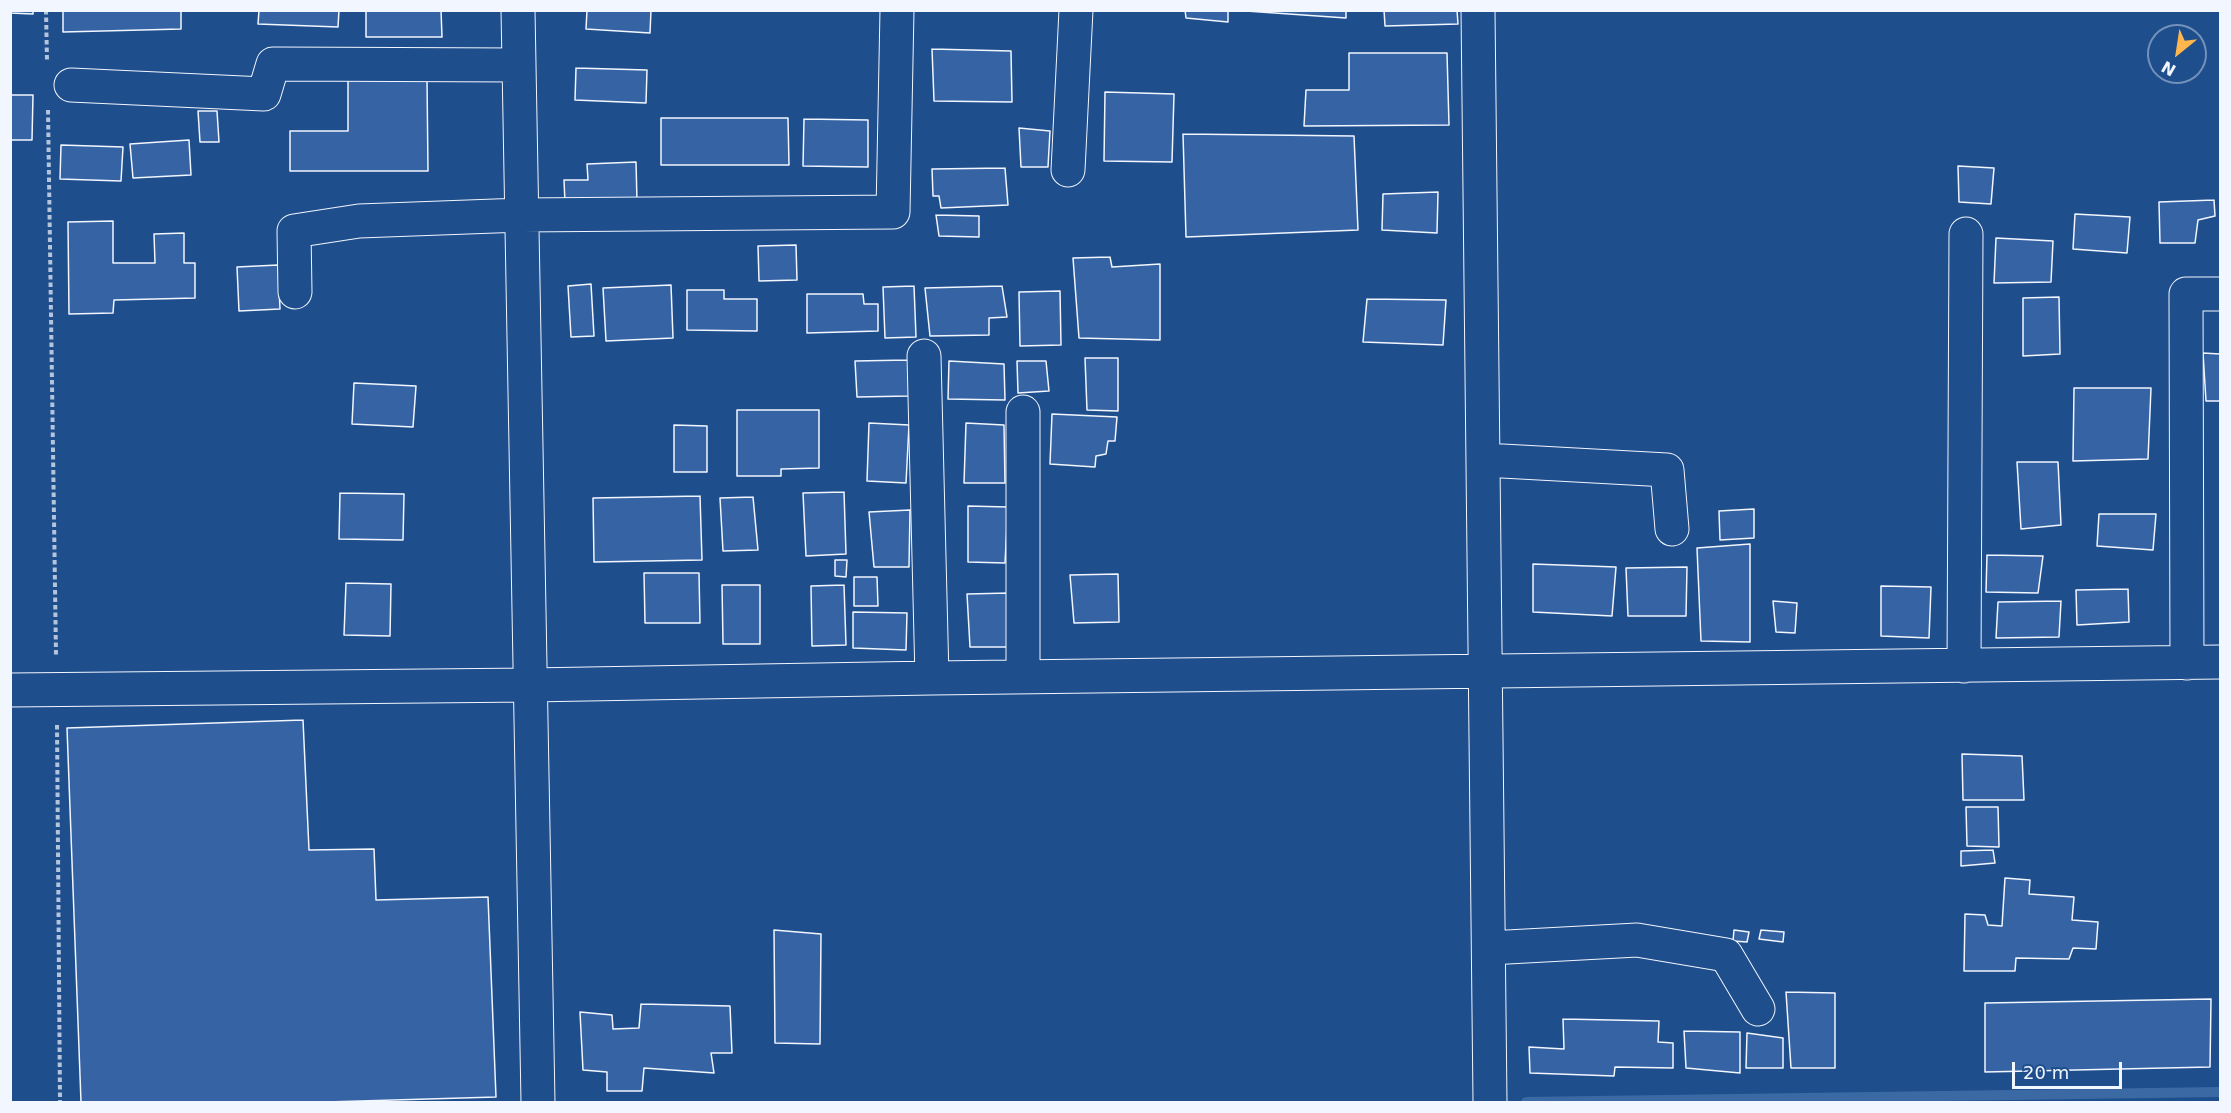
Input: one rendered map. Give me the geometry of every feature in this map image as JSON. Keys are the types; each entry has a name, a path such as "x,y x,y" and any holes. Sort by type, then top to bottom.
{"street":[{"path":"518,10 538,1102"},
{"path":"295,292 294,231 359,221 522,215 893,212 897,10"},
{"path":"1068,170 1076,10"},
{"path":"1478,10 1490,1102"},
{"path":"55,87 264,94 273,64 519,65"},
{"path":"1964,666 1966,234"},
{"path":"2187,663 2186,294 2220,294"},
{"path":"924,356 932,678"},
{"path":"1023,412 1023,677"},
{"path":"1484,460 1667,470 1672,529"},
{"path":"10,690 2220,662"},
{"path":"1489,948 1637,940 1726,955 1758,1008"}],"path":[{"path":"46,10 55,87 60,1101"}],"building":[{"path":"10,10 33,10 33,14 10,13"},
{"path":"63,10 181,10 181,29 63,32"},
{"path":"259,10 339,10 338,27 258,24"},
{"path":"366,10 441,10 442,37 366,37"},
{"path":"587,10 651,10 650,33 586,29"},
{"path":"1185,10 1228,10 1228,22 1186,18"},
{"path":"1346,10 1346,18 1246,11"},
{"path":"1384,10 1457,10 1458,24 1385,26"},
{"path":"932,49 1011,51 1012,102 934,101"},
{"path":"1349,53 1447,53 1449,125 1304,126 1306,90 1349,90"},
{"path":"576,68 647,70 646,103 575,100"},
{"path":"348,79 427,79 428,171 290,171 290,131 348,131"},
{"path":"1105,92 1174,94 1172,162 1104,161"},
{"path":"10,95 33,95 32,140 10,140"},
{"path":"198,111 217,111 219,142 200,142"},
{"path":"661,118 788,118 789,165 661,165"},
{"path":"804,119 868,120 868,167 803,166"},
{"path":"1019,128 1050,131 1048,167 1021,167"},
{"path":"1183,134 1354,136 1358,230 1186,237"},
{"path":"189,140 191,175 133,178 130,144"},
{"path":"61,145 123,147 121,181 60,179"},
{"path":"636,162 637,201 565,203 564,180 588,180 587,164"},
{"path":"1958,166 1994,168 1991,204 1959,202"},
{"path":"1005,168 1008,205 941,208 939,196 933,196 932,169"},
{"path":"1438,192 1437,233 1382,230 1383,194"},
{"path":"2214,200 2215,216 2198,220 2195,243 2160,243 2159,202"},
{"path":"2075,214 2130,217 2127,253 2073,249"},
{"path":"936,215 979,216 979,237 939,236"},
{"path":"113,221 113,263 155,263 154,234 184,233 184,263 195,263 195,298 114,300 113,313 69,314 68,222"},
{"path":"1996,238 2053,241 2051,282 1994,283"},
{"path":"796,245 797,280 759,281 758,246"},
{"path":"1110,257 1112,267 1160,264 1160,340 1079,338 1073,258"},
{"path":"278,265 280,309 239,311 237,267"},
{"path":"591,284 594,336 571,337 568,286"},
{"path":"671,285 673,338 606,341 603,288"},
{"path":"914,286 916,337 885,338 883,287"},
{"path":"1002,286 1007,317 989,318 989,335 930,336 925,288"},
{"path":"687,290 724,290 724,299 757,299 757,331 687,330"},
{"path":"1060,291 1061,345 1020,346 1019,292"},
{"path":"807,294 863,294 864,304 878,304 878,331 807,333"},
{"path":"2059,297 2060,354 2023,356 2023,298"},
{"path":"1367,299 1446,300 1443,345 1363,342"},
{"path":"2203,353 2220,354 2220,401 2206,401"},
{"path":"1085,358 1118,358 1118,411 1087,410"},
{"path":"908,360 909,396 857,397 855,361"},
{"path":"949,361 1004,364 1005,400 948,399"},
{"path":"1017,361 1046,361 1049,391 1018,393"},
{"path":"354,383 416,386 413,427 352,424"},
{"path":"2074,388 2151,388 2148,459 2073,461"},
{"path":"737,410 819,410 819,468 781,469 781,476 737,476"},
{"path":"1052,414 1117,417 1115,441 1108,441 1106,454 1096,456 1095,467 1050,464"},
{"path":"869,423 909,425 906,483 867,481"},
{"path":"966,423 1004,425 1005,483 964,483"},
{"path":"674,425 707,426 707,472 674,472"},
{"path":"2017,462 2058,462 2061,525 2021,529"},
{"path":"844,492 846,554 806,556 803,493"},
{"path":"340,493 404,494 403,540 339,539"},
{"path":"700,496 702,560 594,562 593,498"},
{"path":"753,497 758,550 723,551 720,498"},
{"path":"968,506 1008,507 1005,563 968,562"},
{"path":"1754,509 1754,538 1720,540 1719,511"},
{"path":"910,510 909,567 874,567 869,512"},
{"path":"2099,514 2156,514 2153,550 2097,546"},
{"path":"1750,544 1750,642 1701,641 1697,548"},
{"path":"1987,555 2043,556 2038,593 1986,592"},
{"path":"835,560 847,560 846,577 835,576"},
{"path":"1533,564 1616,567 1612,616 1533,612"},
{"path":"1687,567 1686,616 1628,616 1626,568"},
{"path":"644,573 699,573 700,623 645,623"},
{"path":"1118,574 1119,622 1074,623 1070,575"},
{"path":"854,577 877,577 878,606 854,606"},
{"path":"346,583 391,584 390,636 344,635"},
{"path":"722,585 760,585 760,644 723,644"},
{"path":"844,585 846,645 812,646 811,586"},
{"path":"1881,586 1931,587 1929,638 1881,636"},
{"path":"2128,589 2129,622 2077,625 2076,590"},
{"path":"1009,593 1009,647 970,647 967,594"},
{"path":"1773,601 1797,603 1795,633 1776,632"},
{"path":"2061,601 2059,637 1996,638 1998,602"},
{"path":"853,612 907,613 906,650 853,648"},
{"path":"303,720 309,850 374,849 376,900 488,897 496,1097 326,1102 81,1102 67,728"},
{"path":"1962,754 2022,756 2024,800 1963,800"},
{"path":"1966,807 1998,807 1999,847 1967,846"},
{"path":"1993,850 1995,863 1961,866 1961,851"},
{"path":"2005,878 2030,880 2029,894 2074,897 2072,920 2098,922 2096,949 2073,948 2069,959 2016,958 2015,971 1964,971 1965,914 1985,915 1988,925 2002,926"},
{"path":"774,930 821,934 820,1044 775,1043"},
{"path":"1734,930 1749,932 1747,942 1733,941"},
{"path":"1761,930 1784,932 1783,942 1759,939"},
{"path":"1786,992 1835,993 1835,1068 1791,1068"},
{"path":"2211,999 2210,1067 1985,1072 1985,1003"},
{"path":"641,1004 730,1006 732,1053 711,1053 714,1073 644,1068 642,1091 607,1091 607,1072 583,1070 580,1012 612,1015 613,1029 639,1028"},
{"path":"1563,1019 1659,1021 1658,1042 1673,1043 1673,1068 1615,1067 1614,1076 1530,1073 1529,1047 1564,1049"},
{"path":"1684,1031 1740,1032 1740,1073 1686,1068"},
{"path":"1747,1033 1783,1038 1783,1068 1746,1068"}],"waterway":[{"path":"1526,1102 2220,1092"}]}
